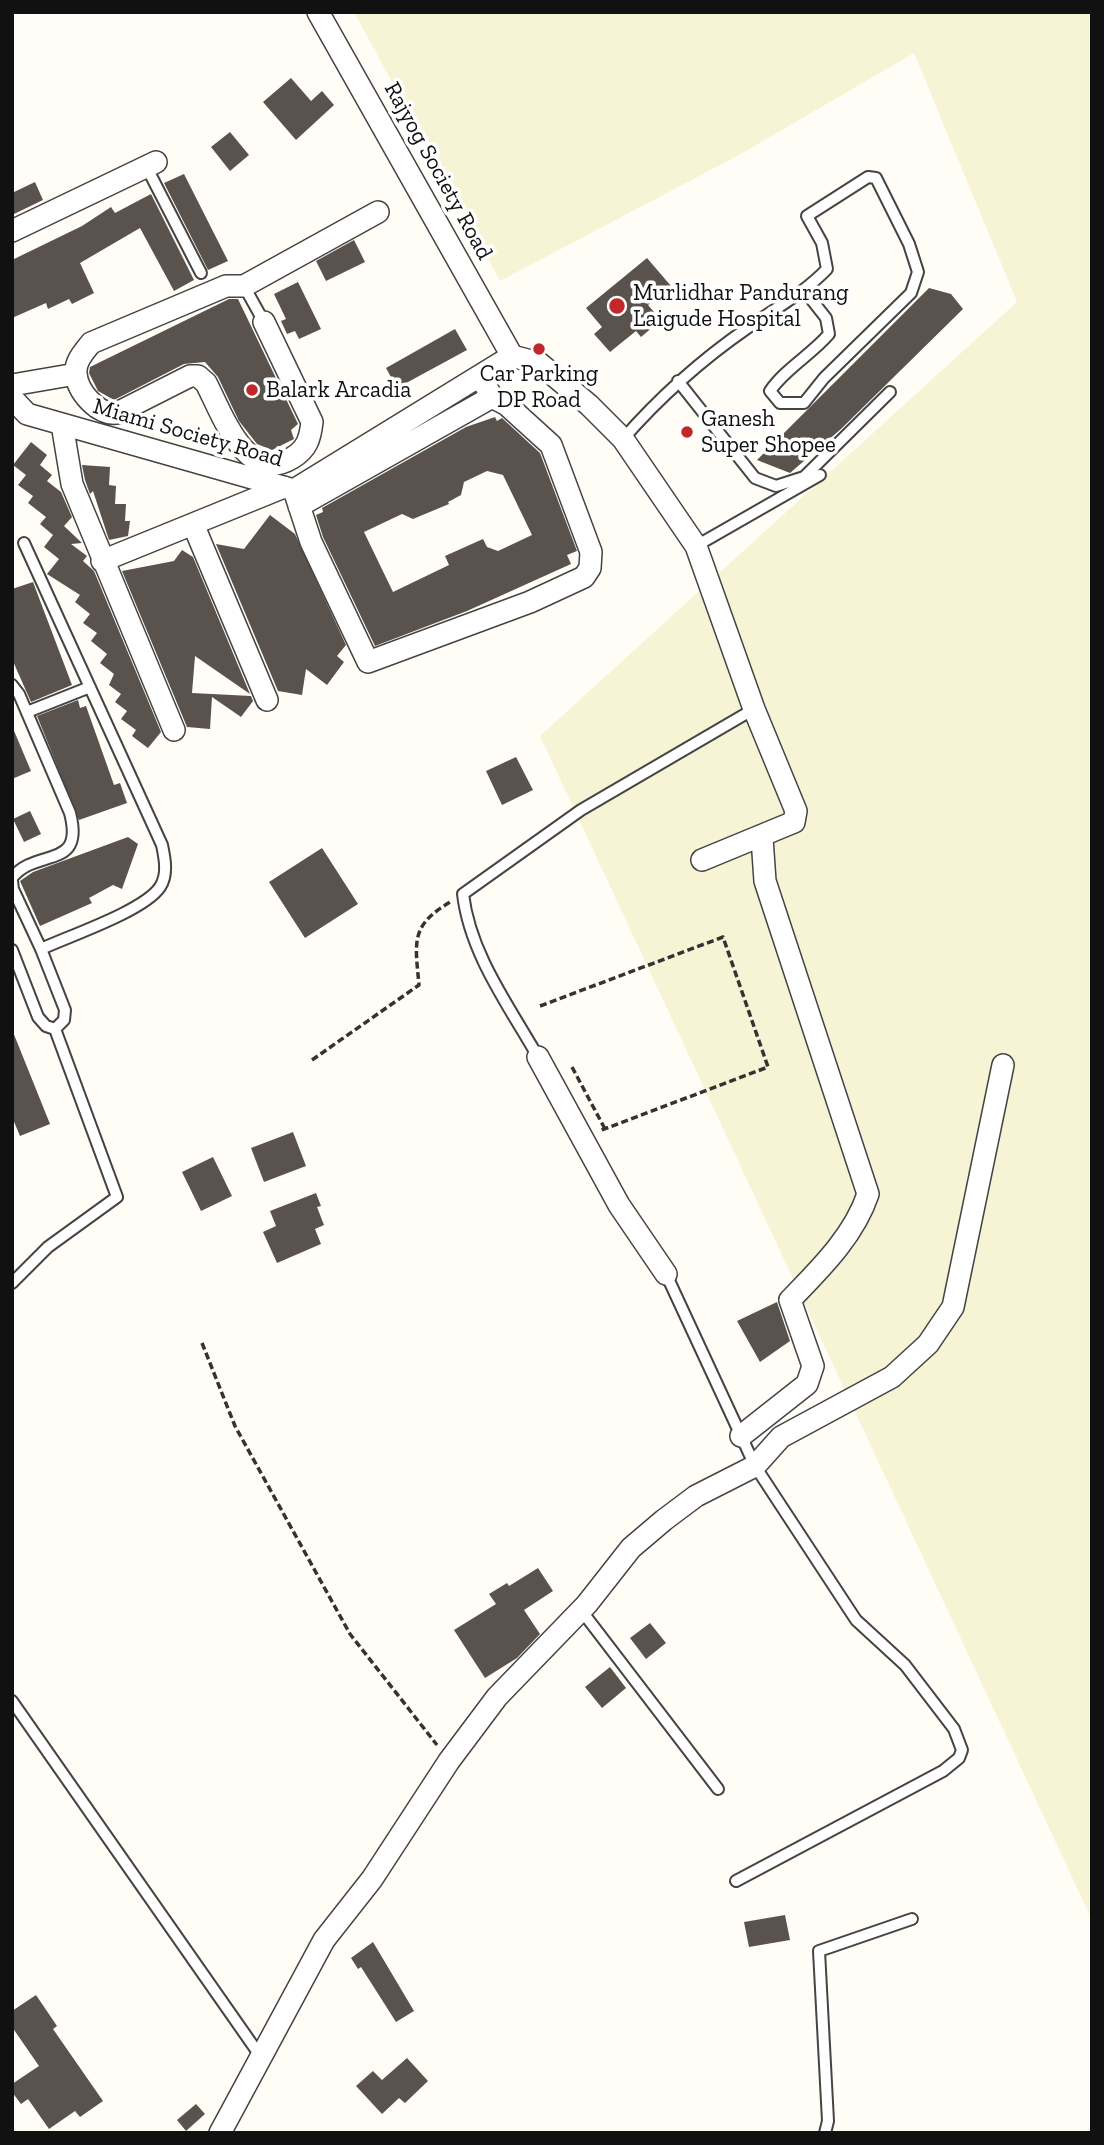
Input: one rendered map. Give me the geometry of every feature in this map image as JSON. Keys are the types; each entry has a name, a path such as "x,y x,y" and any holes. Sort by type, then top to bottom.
{"street":[{"name":"Rajyog Society Road","path":"318,12 512,356"},
{"path":"12,231 151,164"},
{"path":"264,322 312,422 311,436 304,449 289,460 276,464 261,463 244,453 206,383 198,376 190,376 117,413 107,415 99,411 91,401 76,374 80,356 91,343 226,286 244,286 378,212"},
{"name":"Miami Society Road","path":"12,398 27,414 293,494 384,447 480,376 512,356"},
{"path":"512,356 539,363 589,405 623,439 696,547 754,709 796,811 794,822 762,838 702,860"},
{"path":"12,385 76,374"},
{"path":"102,561 193,524 293,494 311,542 368,662 530,603 584,577 590,568 592,552 551,445 508,405 492,397 480,376"},
{"path":"384,447 492,397"},
{"path":"62,424 72,484 174,730"},
{"path":"193,524 267,700"},
{"path":"741,1436 807,1384 813,1366 790,1300 831,1257 863,1208 868,1194 765,881 762,838"},
{"path":"538,1057 619,1205 666,1274"},
{"path":"220,2133 324,1940 380,1868 449,1761 496,1697 581,1610 624,1556 664,1520 696,1496 755,1466 781,1437 844,1406 892,1377 928,1344 953,1307 1003,1065"}],"lane":[{"path":"151,164 201,273"},
{"path":"623,439 678,381 744,330 804,290 827,268 828,259 807,216 868,177 876,178 909,244 918,272 911,293 824,378 804,403 780,403 770,391 778,379 798,365 829,334 826,318 804,290"},
{"path":"244,286 264,322"},
{"path":"678,381 755,478 776,486 804,477 890,392"},
{"path":"696,547 820,475"},
{"path":"24,543 162,845 164,874 161,887 143,904 41,949"},
{"path":"12,685 27,712 70,813 75,833 72,845 62,853 18,871 12,880 13,889 65,1010 64,1020 55,1029"},
{"path":"27,712 90,687"},
{"path":"538,1057 484,961 466,923 463,894 581,810 754,709"},
{"path":"12,950 38,1017 46,1026 55,1029"},
{"path":"12,1283 48,1247 117,1197 55,1029"},
{"path":"666,1274 755,1466 856,1620 905,1665 954,1729 962,1749 959,1758 943,1770 736,1881"},
{"path":"581,1610 718,1788"},
{"path":"12,1701 261,2057"},
{"path":"825,2133 828,2121 819,1951 912,1919"}],"path":[{"path":"312,1060 418,985 416,937 429,914 463,894"},
{"path":"540,1006 723,937 768,1068 584,1137"},
{"path":"572,1066 605,1129"},
{"path":"202,1343 235,1426 350,1634 449,1761"}],"shaded area":[{"path":"354,12 1092,12 1092,1920 540,736 1017,302 914,53 739,155 500,281"}],"building":[{"path":"291,78 311,101 322,91 334,105 296,140 263,102"},
{"path":"230,132 249,155 230,171 211,147"},
{"path":"184,174 228,261 208,270 164,183"},
{"path":"35,182 43,200 12,215 12,193"},
{"path":"151,194 194,280 174,291 140,228 80,263 94,293 72,304 69,299 48,309 46,303 12,318 12,260 82,226 111,207 115,213"},
{"path":"354,240 365,262 326,281 316,261"},
{"path":"647,258 671,286 648,305 661,320 641,337 636,331 610,352 594,334 602,327 586,308"},
{"path":"298,282 321,329 299,339 295,331 287,334 281,321 286,319 274,294"},
{"path":"929,288 951,294 963,309 841,429 790,473 757,460"},
{"name":"Balark Arcadia","path":"229,299 238,299 298,424 291,430 294,439 272,450 257,444 239,421 218,377 205,362 184,364 114,400 98,391 89,373 90,367"},
{"path":"455,329 467,350 397,388 386,368"},
{"path":"495,417 497,421 502,418 540,453 577,551 567,555 571,564 467,611 375,646 323,537 316,515 323,512 322,508 466,427","holes":["487,471 503,475 532,535 498,551 487,547 483,539 445,556 449,565 393,592 364,532 402,514 413,519 449,504 448,502 461,495 464,482"]},
{"path":"31,442 47,455 40,465 52,475 47,481 61,492 72,517 64,526 82,543 71,544 87,556 83,561 94,571 161,732 148,748 132,736 136,730 121,719 127,711 115,702 121,694 109,685 114,674 100,663 107,654 91,641 97,633 83,623 90,614 75,602 80,595 47,574 59,559 44,547 53,535 40,524 46,517 28,503 33,496 18,485 26,475 13,465"},
{"path":"82,465 110,467 109,485 116,486 115,504 126,504 125,521 130,521 128,536 109,540 93,491 90,494"},
{"path":"270,515 295,534 346,645 337,656 344,662 327,685 306,669 302,695 278,691 216,544 244,549"},
{"path":"182,550 193,557 250,694 195,656 192,693 251,696 253,701 241,717 212,697 210,729 187,727 122,571 174,561"},
{"path":"33,582 72,685 31,702 12,659 12,589"},
{"path":"78,700 80,708 86,706 114,785 120,783 127,803 79,820 37,716"},
{"path":"12,726 31,771 12,779"},
{"path":"516,757 533,790 502,805 486,771"},
{"path":"30,811 41,834 24,842 13,819"},
{"path":"128,837 138,844 122,889 113,885 89,898 92,903 40,926 20,881 33,872"},
{"path":"322,848 358,904 305,938 269,882"},
{"path":"13,1032 50,1124 20,1136 12,1117"},
{"path":"293,1132 306,1166 264,1182 251,1148"},
{"path":"213,1157 232,1196 201,1211 182,1172"},
{"path":"316,1193 321,1206 317,1207 324,1225 315,1229 321,1244 277,1263 263,1232 276,1226 270,1211"},
{"path":"777,1302 790,1341 760,1362 737,1321"},
{"path":"538,1568 553,1591 524,1610 540,1634 517,1658 485,1678 454,1630 496,1604 489,1594 507,1583 509,1586"},
{"path":"650,1623 666,1643 646,1659 630,1638"},
{"path":"610,1667 626,1688 602,1708 585,1687"},
{"path":"785,1915 790,1940 749,1947 744,1922"},
{"path":"373,1942 414,2011 396,2022 361,1967 358,1969 351,1958"},
{"path":"36,1995 57,2026 53,2029 103,2101 80,2117 75,2111 49,2129 28,2099 21,2104 12,2092 12,2084 39,2066 12,2027 12,2011"},
{"path":"407,2058 428,2081 405,2103 399,2098 382,2114 356,2086 373,2071 382,2080"},
{"path":"196,2104 205,2114 186,2131 177,2120"}],"place":[{"name":"Murlidhar Pandurang Laigude Hospital","path":"617,306"},
{"name":"Car Parking DP Road","path":"539,349"},
{"name":"Balark Arcadia","path":"252,390"},
{"name":"Ganesh Super Shopee","path":"687,432"}]}
